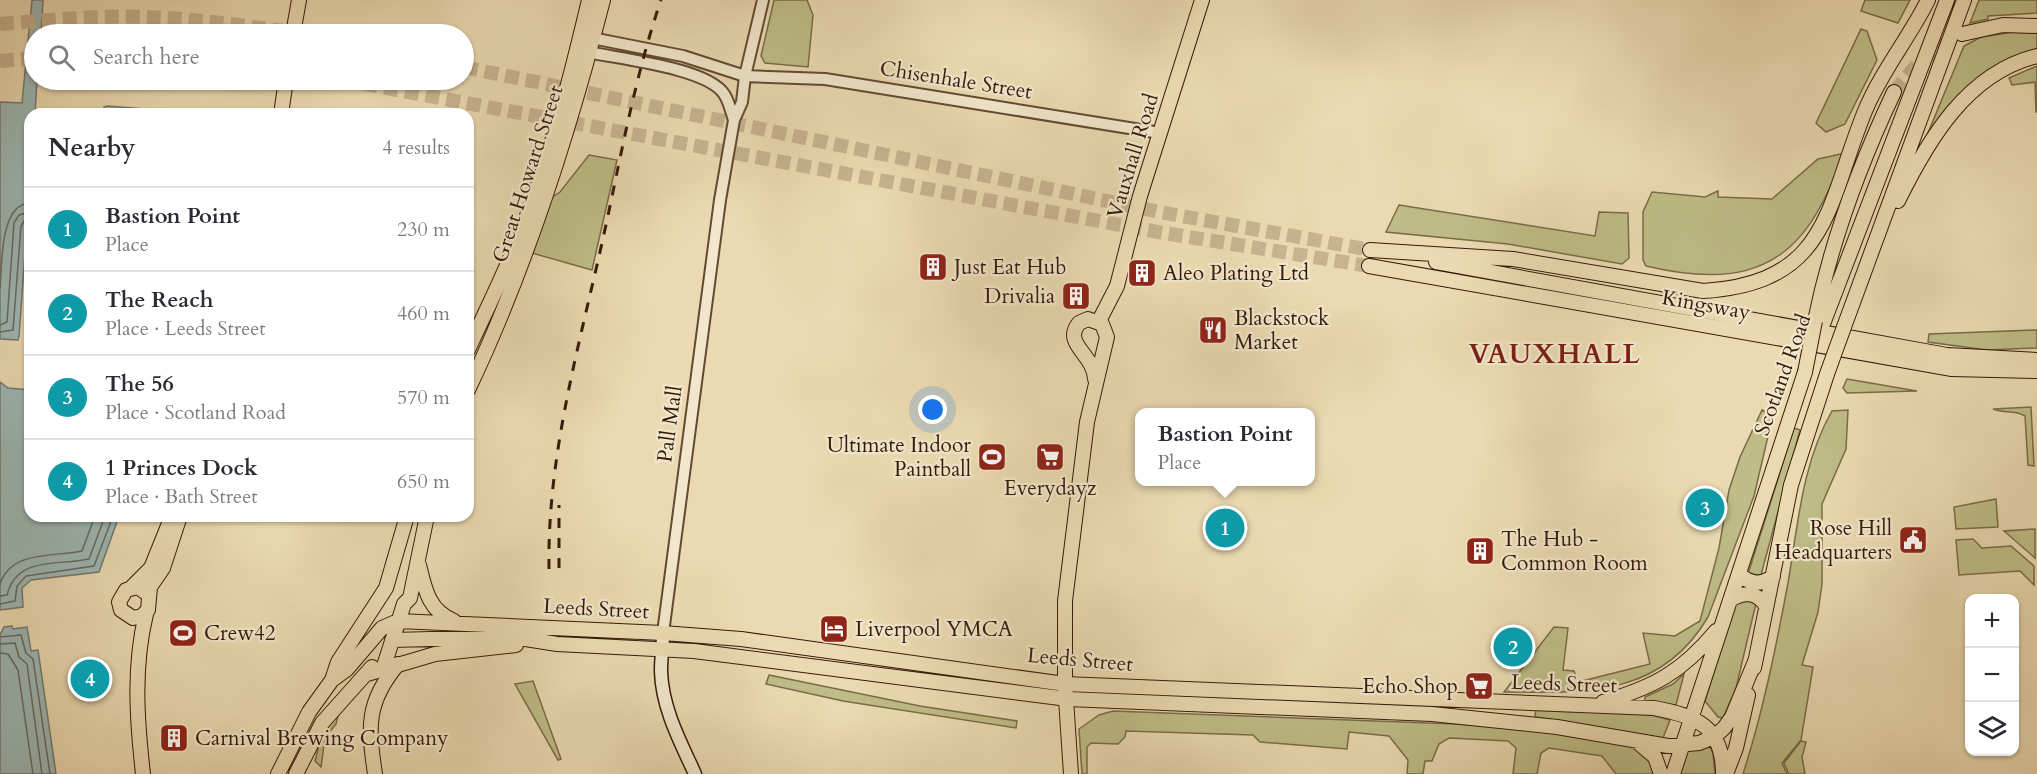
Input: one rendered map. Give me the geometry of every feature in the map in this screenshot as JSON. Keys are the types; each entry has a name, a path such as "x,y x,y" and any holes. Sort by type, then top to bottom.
{"main road":[{"path":"295,24 299,0"},
{"name":"Great Howard Street","path":"555,150 589,0"},
{"name":"Great Howard Street","path":"474,376 511,292 603,0"},
{"name":"Vauxhall Road","path":"1099,321 1117,286 1137,205 1202,0"},
{"name":"Kingsway","path":"1928,0 1865,110 1831,211 1805,250 1781,271 1734,289 1703,291 1513,259 1370,250 1947,355 2037,360"},
{"name":"Scotland Road","path":"1669,773 1683,746 1805,372 1819,322 1947,0"},
{"name":"Scotland Road","path":"1725,774 1738,740 1791,485 1827,374 1965,0"},
{"path":"1962,34 2003,25 2037,26"},
{"path":"1868,262 1924,153 1961,101 1988,79 2018,61 2037,56"},
{"path":"282,108 285,90"},
{"path":"1819,322 1853,190 1869,145 1894,92"},
{"name":"Great Howard Street","path":"474,337 543,186"},
{"name":"Kingsway","path":"1369,266 1952,369 2037,371"},
{"path":"1071,774 1068,699 1065,684 1065,601 1087,422 1107,332 1099,321 1088,319 1076,327 1074,342 1092,363 1095,379"},
{"path":"1081,350 1091,353 1104,346"},
{"path":"139,640 129,617 121,610 119,602 123,593 151,568 170,522"},
{"path":"143,774 137,706 139,640 150,605 150,587 164,568 178,522"},
{"path":"278,774 309,712 332,680 338,662 380,600 394,563 405,522"},
{"path":"375,774 370,731 380,671 404,604 410,598 425,522"},
{"path":"418,560 428,599 445,618 459,623"},
{"path":"1739,574 1746,580 1756,583 1773,576"},
{"path":"132,587 143,589 149,595"},
{"path":"1730,600 1739,594 1751,594 1766,606"},
{"path":"380,600 382,627 390,644"},
{"path":"129,617 138,618 146,614"},
{"path":"332,680 347,669 382,627 399,621"},
{"name":"Leeds Street","path":"390,644 513,638 557,644 694,651 1068,699 1432,714 1557,727 1683,746 1714,737 1700,721 1654,708 1065,684 872,655 663,633 399,621"},
{"path":"1590,705 1642,691 1667,678 1696,654 1721,625"},
{"name":"Pall Mall","path":"663,633 661,671 667,709 695,774"},
{"name":"Leeds Street","path":"380,671 435,654 510,646 557,644"},
{"path":"356,656 380,671"},
{"path":"1725,774 1720,748 1714,737 1732,717 1756,659"},
{"path":"296,774 322,723 348,692 367,674 380,671"},
{"path":"1635,740 1669,773"}],"street":[{"name":"Pall Mall","path":"663,633 717,223 734,120 742,102 745,76 763,0"},
{"name":"Chisenhale Street","path":"592,38 708,63 745,76 825,79 1160,133"},
{"path":"588,52 683,70 712,81 724,94 734,120"},
{"path":"683,70 708,63"}],"shaded area":[{"path":"774,0 807,0 813,15 808,67 765,63 761,56"},
{"path":"1865,0 1910,0 1898,23 1861,11"},
{"path":"1979,0 2037,0 2037,13 1988,16 1988,19 1970,23"},
{"path":"1861,29 1867,31 1877,60 1845,124 1826,132 1816,123"},
{"path":"2021,31 2037,33 2037,50 2022,54 1989,70 1925,140 1964,46 1981,37"},
{"path":"2037,66 2036,112 2035,82 2012,85 2009,78"},
{"path":"1845,153 1824,201 1804,231 1786,250 1767,263 1745,271 1722,274 1698,274 1646,266 1643,260 1643,212 1652,192 1705,197 1718,191 1718,197 1772,199 1818,159"},
{"path":"589,155 617,160 592,270 532,253 551,198 560,192"},
{"path":"1399,205 1595,236 1599,212 1628,213 1629,258 1622,264 1508,244 1386,232"},
{"path":"2037,330 2037,348 1987,350 1928,342 1929,334"},
{"path":"1847,379 1917,391 1847,393 1843,388"},
{"path":"2031,407 2034,466 2028,465 2025,416 1993,409"},
{"path":"1762,410 1773,415 1754,496 1708,617 1689,643 1668,663 1644,676 1619,685 1563,692 1504,692 1554,627 1568,628 1563,670 1574,671 1578,682 1650,664 1643,633 1675,636 1700,621 1719,548 1729,490 1740,457"},
{"path":"1848,410 1846,449 1822,504 1822,584 1818,612 1802,665 1813,667 1801,740 1782,763 1787,774 1743,774 1774,655 1802,495 1814,452 1832,411"},
{"path":"1794,428 1800,430 1761,575 1748,574"},
{"path":"1996,499 1998,527 1956,529 1954,507"},
{"path":"2035,529 2035,558 2004,531"},
{"path":"1973,539 1982,548 2011,546 2034,566 2034,585 2020,571 1959,575 1956,540"},
{"path":"1757,599 1736,688 1723,718 1718,717 1705,701 1735,605 1739,600"},
{"path":"1684,674 1676,705 1645,701 1645,697 1673,684"},
{"path":"769,675 920,706 1017,721 1016,728 843,701 766,684"},
{"path":"533,681 561,759 558,760 515,684"},
{"path":"1536,708 1651,715 1670,720 1663,738 1535,717"},
{"path":"340,709 336,724 325,738 321,767 315,761 321,737"},
{"path":"1113,711 1455,724 1558,731 1632,746 1648,758 1655,774 1616,774 1602,756 1549,748 1541,753 1537,774 1513,774 1516,748 1508,741 1449,738 1439,744 1432,761 1425,761 1423,774 1407,774 1408,760 1389,736 1349,732 1347,749 1260,742 1253,735 1126,731 1125,737 1118,744 1091,743 1087,747 1087,774 1082,774 1079,729 1099,715"},
{"path":"1801,741 1806,742 1802,757 1805,774 1789,774 1784,763"},
{"path":"1709,744 1713,754 1715,774 1680,774 1688,751"}],"water":[{"path":"32,0 43,0 42,24 30,24"},
{"path":"24,82 24,90 36,90 35,108 24,108 24,267 18,340 0,339 0,102 22,103"},
{"path":"107,106 133,108 104,108"},
{"path":"0,382 8,388 24,389 24,522 117,522 99,572 31,580 22,588 23,607 0,610"},
{"path":"12,626 13,629 27,627 31,651 38,650 56,774 0,774 0,635 4,627"}],"tunnel":[{"path":"0,24 92,17 167,18 230,24"},
{"path":"1894,92 1920,61 1955,38"},
{"path":"0,61 24,59"},
{"path":"474,69 1160,212 1370,250"},
{"path":"397,90 1158,232 1369,266"}],"railway":[{"path":"549,569 553,486 566,404 635,90 661,0"},
{"path":"559,505 559,568"}],"place":[{"name":"Just Eat Hub","path":"933,267"},
{"name":"Aleo Plating Ltd","path":"1142,273"},
{"name":"Drivalia","path":"1076,296"},
{"name":"Blackstock Market","path":"1213,330"},
{"name":"Ultimate Indoor Paintball","path":"992,457"},
{"name":"Everydayz","path":"1050,457"},
{"name":"The 56","path":"1705,508"},
{"name":"Bastion Point","path":"1225,528"},
{"name":"Rose Hill Headquarters","path":"1913,540"},
{"name":"The Hub - Common Room","path":"1480,551"},
{"name":"Liverpool YMCA","path":"834,629"},
{"name":"Crew42","path":"183,633"},
{"name":"The Reach","path":"1513,647"},
{"name":"1 Princes Dock","path":"90,679"},
{"name":"Echo Shop","path":"1479,686"},
{"name":"Carnival Brewing Company","path":"174,738"}],"district":[{"name":"VAUXHALL","path":"1555,354"}]}
